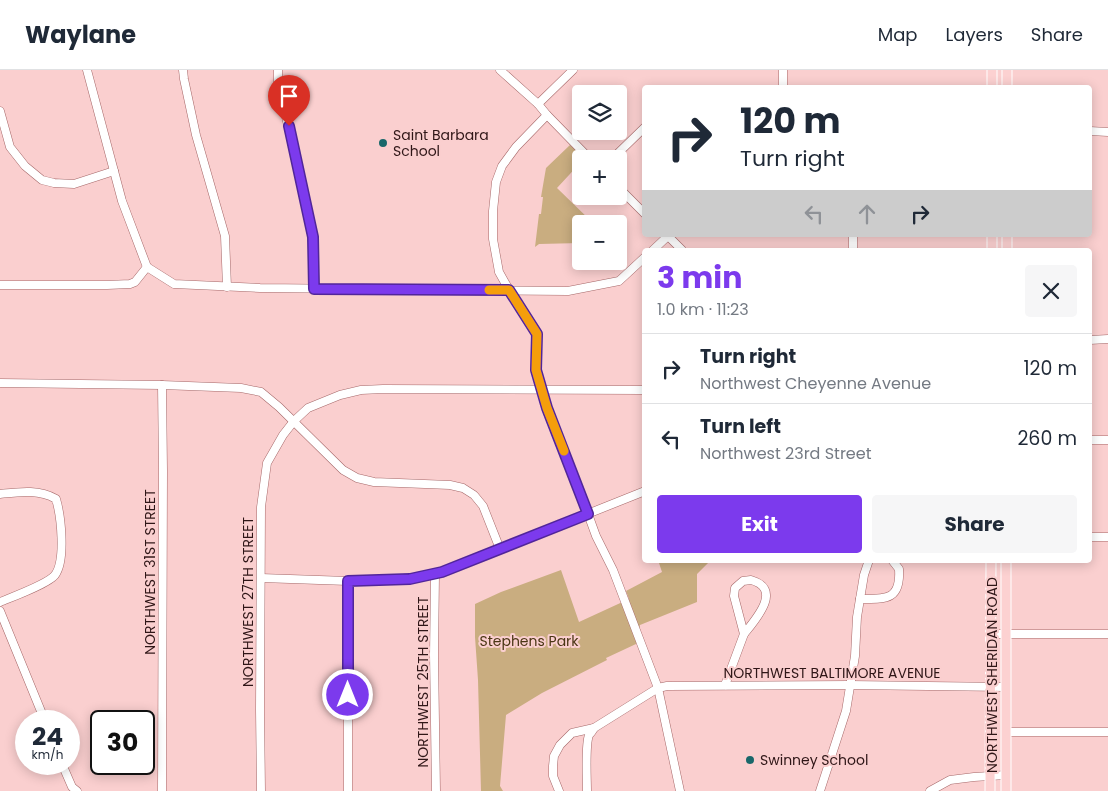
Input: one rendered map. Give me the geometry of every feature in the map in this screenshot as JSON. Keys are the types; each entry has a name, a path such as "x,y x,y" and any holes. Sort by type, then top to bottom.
{"main road":[{"path":"992,70 992,85"},
{"path":"1007,70 1007,85"},
{"name":"NORTHWEST SHERIDAN ROAD","path":"990,791 991,563"},
{"name":"NORTHWEST SHERIDAN ROAD","path":"1006,563 1006,791"}],"street":[{"path":"87,70 122,201 147,267 174,284 314,289 568,291 619,281 642,260"},
{"path":"183,70 196,135 225,236 227,287"},
{"path":"278,70 278,81 313,237 314,289"},
{"path":"500,70 538,104 581,150"},
{"path":"538,104 573,70"},
{"path":"782,85 783,70"},
{"path":"0,111 10,146 24,166 42,180 54,184 74,184 114,171"},
{"path":"547,115 516,146 502,166 496,182 493,239 499,272 537,334 536,370 547,408 596,536 613,570 658,688 680,791"},
{"path":"621,150 642,130"},
{"path":"1092,131 1108,132"},
{"path":"627,196 642,211"},
{"path":"655,248 666,237"},
{"path":"670,237 680,248"},
{"path":"0,285 130,284 147,267"},
{"path":"1092,340 1108,339"},
{"path":"0,383 195,386 241,388 261,392 343,470 357,478 374,482 450,485 463,488 474,495 483,506 500,549"},
{"name":"NORTHWEST 31ST STREET","path":"162,385 162,791"},
{"name":"NORTHWEST 27TH STREET","path":"261,791 261,507 267,463 283,435 294,422 308,408 340,395 361,390 642,390"},
{"path":"1092,440 1108,440"},
{"path":"0,494 26,491 49,495 56,499 62,541 59,566 55,574 48,581 0,602"},
{"path":"261,578 348,581 410,579 435,574 642,492"},
{"path":"1092,536 1108,536"},
{"path":"820,791 846,711 855,656 857,617 864,575 868,563"},
{"path":"860,599 882,599 891,596 895,592 898,585 899,569 894,563"},
{"name":"NORTHWEST 25TH STREET","path":"435,574 436,791"},
{"path":"725,685 744,634 766,601 767,594 765,588 759,582 751,580 742,581 735,588 734,596 744,634"},
{"path":"348,581 348,791"},
{"path":"0,611 40,710"},
{"path":"990,634 1108,634"},
{"name":"NORTHWEST BALTIMORE AVENUE","path":"658,688 667,686 725,685 1006,687"},
{"path":"559,791 553,776 553,766 554,756 560,745 572,733 594,728 658,688"},
{"path":"587,791 588,746 590,734 594,728"},
{"path":"1006,732 1108,732"},
{"path":"67,775 72,788 77,791"},
{"path":"930,791 950,780 1006,775"}],"green space":[{"path":"570,145 576,150 572,150 572,172 557,188 572,203 572,205 574,205 585,215 572,215 572,243 539,244 535,247 539,214 541,214 543,197 541,197 546,168"},
{"name":"Stephens Park","path":"659,563 708,563 697,574 697,602 640,625 636,644 606,658 607,660 542,693 506,715 500,786 503,791 481,791 475,604 501,592 561,570 579,622 629,599 626,591 662,572"}],"slow traffic":[{"path":"489,290 509,290 537,334 536,370 547,408 564,451"}],"place":[{"name":"Saint Barbara School","path":"383,143"},
{"name":"Swinney School","path":"750,760"}],"route":[{"path":"289,126 313,237 314,289 509,290 537,334 536,370 547,408 588,514 442,572 410,579 348,581 348,695"}]}
